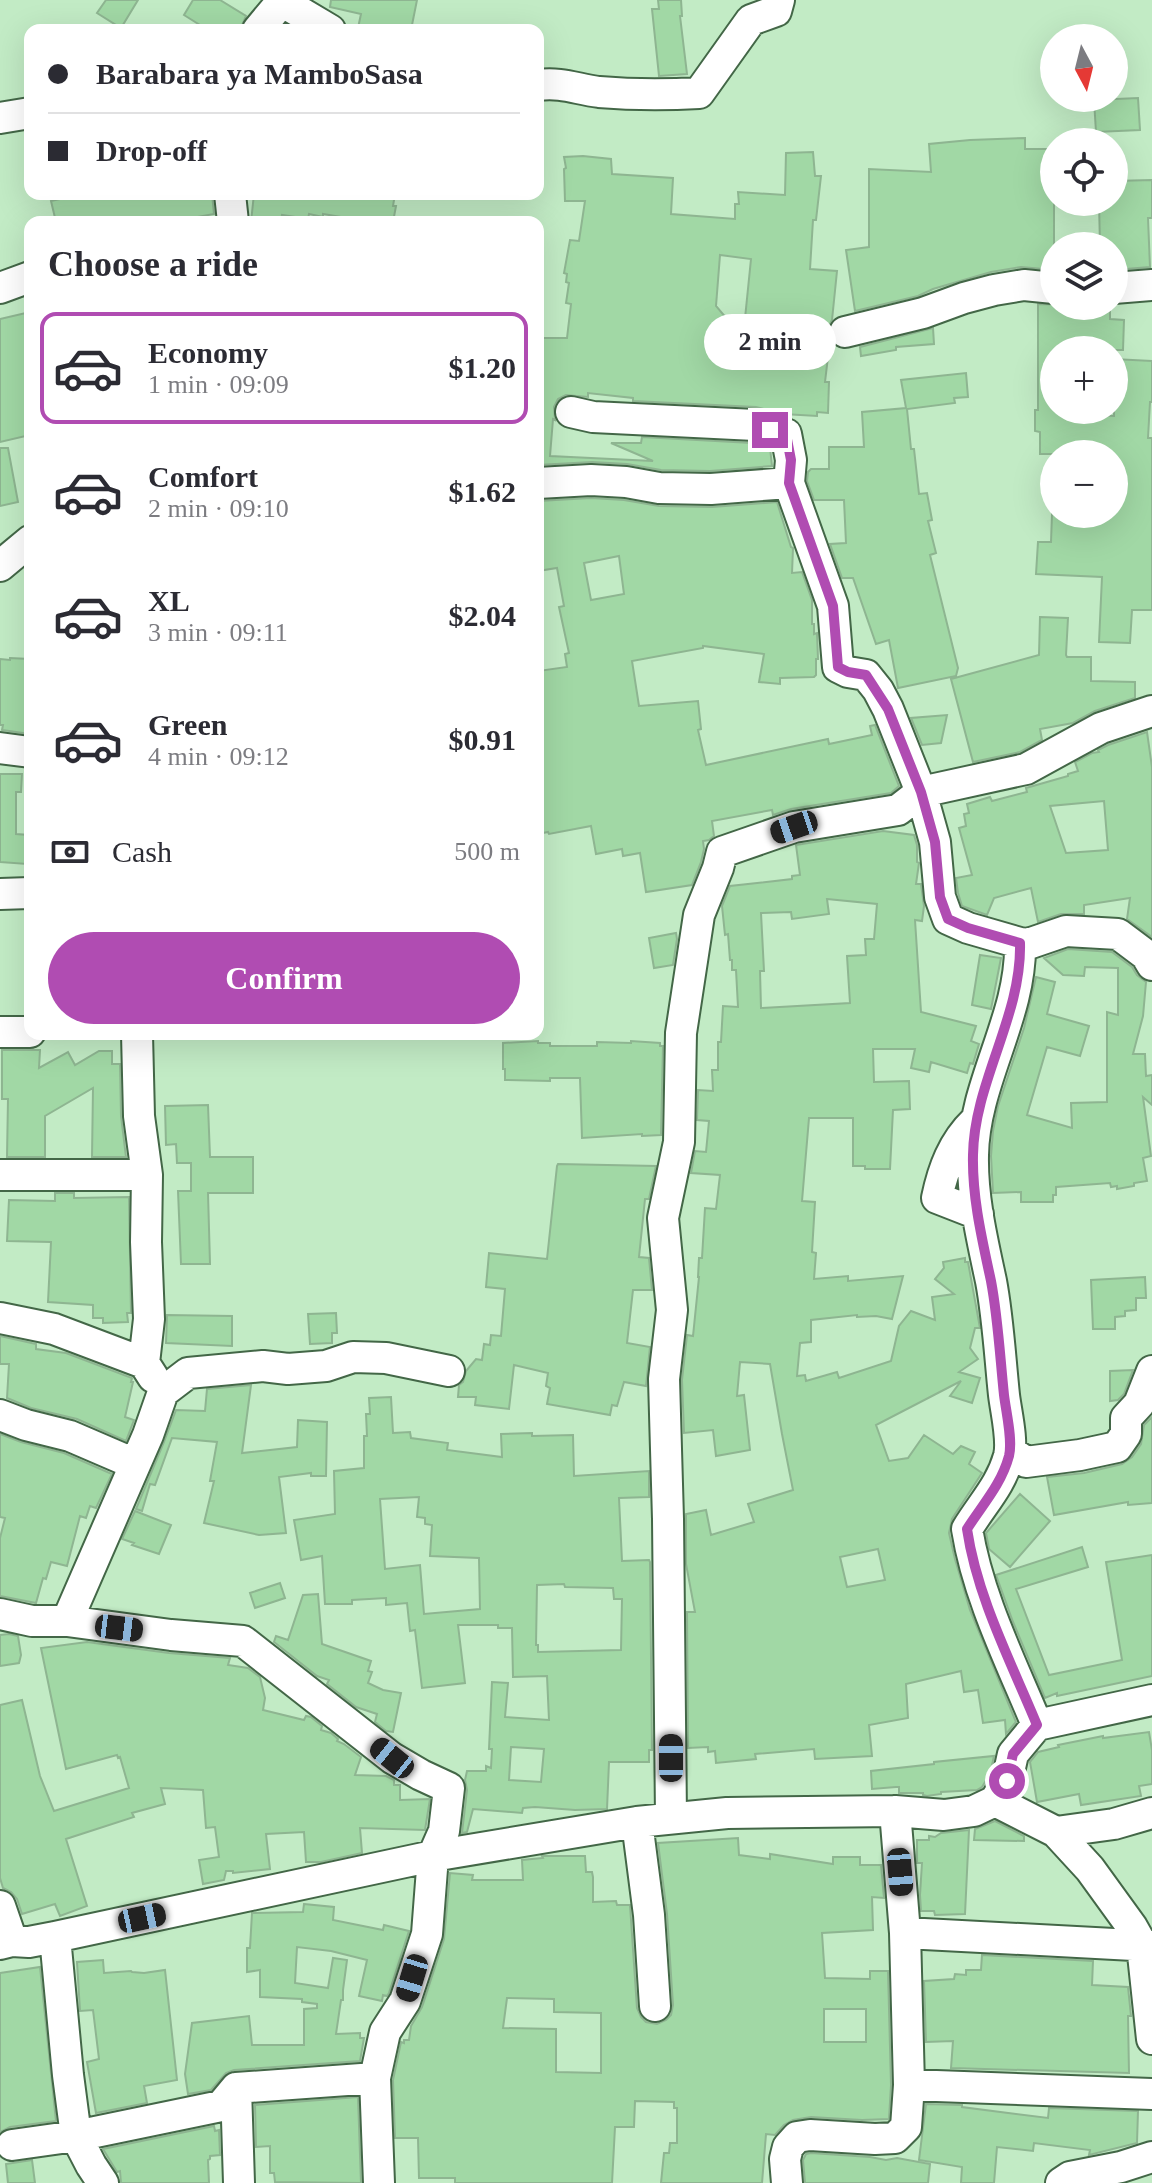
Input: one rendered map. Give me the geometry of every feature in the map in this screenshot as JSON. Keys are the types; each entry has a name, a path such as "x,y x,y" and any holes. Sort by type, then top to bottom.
{"street":[{"path":"544,84 555,83 594,91 648,96 699,93 751,20 776,11 779,0"},
{"path":"263,24 283,1 320,24"},
{"path":"0,118 24,114"},
{"path":"0,288 24,279"},
{"path":"845,332 923,313 994,290 1024,285 1040,287"},
{"path":"1128,287 1152,285"},
{"path":"571,412 593,417 755,425 786,434 791,460 789,483 833,606 838,667 866,675 888,709 921,792 935,842 940,897 948,919 968,928 1028,944 1066,931 1118,934 1146,955 1152,965"},
{"path":"544,483 591,480 659,488 711,489 789,483"},
{"path":"0,566 24,546"},
{"path":"671,1818 664,1379 672,1310 663,1218 679,1142 681,1033 699,915 722,852 794,827 898,810 921,792 1026,769 1101,728 1152,711"},
{"path":"0,748 24,751"},
{"path":"0,894 24,893"},
{"path":"1020,943 1021,965 975,1121 973,1158 1010,1451 1002,1478 967,1529 972,1560 990,1611 1037,1725"},
{"path":"0,1032 24,1032"},
{"path":"137,1040 139,1116 147,1175 149,1319 144,1363"},
{"path":"0,1175 147,1175"},
{"path":"0,1318 54,1329 144,1363 163,1392"},
{"path":"67,1621 163,1392 188,1373 263,1366 288,1369 326,1366 353,1357 386,1358 449,1371"},
{"path":"1010,1451 1026,1462 1117,1447 1126,1434 1126,1418 1139,1404 1152,1371"},
{"path":"0,1415 70,1436 135,1464"},
{"path":"0,1614 32,1621 67,1621 243,1641 392,1758 449,1788 444,1831 433,1856 427,1934 405,2001 385,2032 375,2078 379,2183"},
{"path":"0,1906 6,1943 29,1942 433,1856 637,1822 727,1813 895,1811 944,1815 974,1811 995,1801 1007,1781 1013,1754 1037,1725 1152,1700"},
{"path":"995,1801 1056,1832 1090,1869 1147,1945 1152,2039"},
{"path":"787,2183 785,2159 788,2147 797,2137 895,2138 906,2127 909,2085 905,1933 895,1811"},
{"path":"1056,1832 1114,1824 1152,1813"},
{"path":"637,1822 649,1915 655,2006"},
{"path":"905,1933 1147,1945"},
{"path":"55,1937 76,2136 103,2183"},
{"path":"12,2145 76,2136 221,2106 236,2088 375,2078"},
{"path":"909,2085 1152,2094"},
{"path":"236,2088 239,2183"},
{"path":"1061,2183 1070,2177 1152,2157"}],"building":[{"path":"106,0 138,0 123,24 115,24 97,13"},
{"path":"193,0 220,0 246,16 243,24 198,24 184,15"},
{"path":"331,0 417,0 412,24 359,24 361,14 330,7"},
{"path":"658,0 681,0 687,74 659,76 652,9 659,9"},
{"path":"1128,98 1138,98 1140,130 1096,128 1095,112 1128,112"},
{"path":"1025,138 1025,149 1040,149 1040,216 1054,216 1054,232 1040,232 1040,269 1021,267 991,272 918,296 855,311 846,250 869,247 869,169 931,172 929,144"},
{"path":"813,152 815,176 821,176 816,220 813,220 810,269 837,271 832,320 828,328 830,340 825,382 829,382 828,413 817,412 817,416 783,414 756,407 633,401 633,398 588,393 588,397 566,395 558,399 554,407 550,456 653,461 611,443 641,443 642,437 752,443 770,448 772,466 710,471 661,470 592,462 544,465 544,338 567,338 571,304 566,303 569,283 564,273 570,240 579,241 585,201 565,201 564,157 611,159 612,174 673,178 671,214 735,219 738,192 785,195 786,153","holes":["720,255 751,259 743,338 716,306"]},
{"path":"1152,180 1152,218 1148,218 1150,267 1128,269 1128,232 1100,232 1099,216 1128,216 1128,181"},
{"path":"213,200 214,214 55,216 51,201"},
{"path":"253,200 394,200 393,206 396,206 394,216 252,216"},
{"path":"1038,304 1040,320 1124,320 1123,336 1040,336 1040,424 1128,424 1128,360 1152,361 1148,438 1152,438 1152,610 1132,610 1130,643 1099,642 1102,577 1036,574 1038,542 1051,542 1052,528 1128,528 1128,440 1040,440 1040,432 1035,431 1035,410 1038,410"},
{"path":"24,313 24,436 0,442 0,319"},
{"path":"933,328 934,344 896,347 896,350 861,356 860,347"},
{"path":"966,373 968,397 954,398 955,403 907,409 919,494 927,493 932,520 928,521 936,553 930,555 958,668 956,676 898,688 889,640 876,644 853,578 842,578 830,544 846,543 844,500 814,500 807,481 808,472 811,469 829,469 829,447 864,447 862,412 906,408 901,380"},
{"path":"0,448 8,448 18,502 0,506"},
{"path":"591,498 659,506 712,507 777,502 793,548 792,573 802,572 812,600 812,624 814,634 817,633 816,675 780,678 780,684 759,682 764,654 703,646 632,661 639,706 698,701 701,729 698,730 706,765 828,739 829,744 872,735 870,726 875,725 899,786 891,793 791,809 773,815 772,810 712,821 714,836 703,841 701,862 692,885 646,892 640,853 623,856 622,849 596,854 591,826 544,833 544,670 567,667 565,654 569,653 559,607 564,606 557,568 544,570 544,501","holes":["619,556 624,594 591,600 584,563"]},
{"path":"1040,617 1068,618 1067,657 1091,657 1091,681 1135,682 1135,698 1095,711 1073,723 1040,729 1042,740 1020,752 973,762 951,679 1039,655"},
{"path":"0,659 24,659 24,733 2,730 3,725 0,725"},
{"path":"947,715 941,743 922,745 911,718"},
{"path":"1147,732 1152,767 1152,937 1127,919 1130,898 1084,905 1084,914 1061,914 1038,922 1031,888 994,898 987,915 962,906 956,878 972,875 959,828 966,826 964,814 969,813 967,804 1027,792 1026,788 1068,776 1078,771 1075,762 1108,745","holes":["1104,801 1108,850 1066,853 1050,806"]},
{"path":"0,774 22,774 21,792 16,792 16,834 24,835 24,864 0,862"},
{"path":"883,831 914,835 919,863 916,884 921,884 924,906 922,921 915,920 921,1012 976,1026 971,1041 979,1044 967,1073 931,1062 929,1072 911,1068 915,1049 873,1049 874,1082 909,1081 910,1109 893,1110 890,1169 853,1166 853,1118 809,1118 802,1201 815,1202 814,1279 848,1276 848,1281 903,1276 892,1319 857,1315 811,1320 811,1342 800,1343 797,1376 805,1375 806,1381 837,1372 839,1378 891,1361 899,1326 911,1311 935,1320 932,1297 954,1294 935,1279 944,1268 943,1262 965,1258 968,1262 980,1328 975,1328 970,1348 978,1359 959,1372 980,1378 972,1403 950,1396 961,1381 876,1425 889,1461 908,1458 924,1435 953,1454 961,1446 975,1452 969,1464 982,1473 952,1519 949,1533 970,1610 1016,1722 1006,1734 1005,1720 983,1723 978,1690 964,1692 961,1671 906,1684 908,1718 869,1725 872,1756 815,1759 814,1749 755,1754 756,1759 716,1763 715,1751 708,1752 708,1747 688,1748 687,1612 695,1612 686,1564 686,1514 706,1510 711,1535 754,1522 748,1504 793,1490 770,1364 740,1362 737,1396 744,1395 750,1450 716,1456 713,1430 684,1433 682,1380 687,1335 693,1336 705,1208 716,1209 720,1175 691,1173 695,1151 706,1152 709,1121 697,1120 698,1090 713,1091 712,1070 718,1070 723,1006 738,1007 736,970 732,970 722,906 730,886 792,879 792,876 800,875 796,845","holes":["827,899 877,904 874,939 865,939 866,955 847,956 850,1003 761,1008 760,971 764,971 761,913 791,912 792,919 829,914","878,1549 885,1580 847,1587 840,1557"]},
{"path":"676,933 673,965 654,968 649,938"},
{"path":"1068,949 1112,952 1146,982 1143,1016 1133,1054 1145,1054 1146,1076 1152,1075 1152,1105 1143,1097 1151,1156 1143,1158 1147,1181 1117,1189 1110,1183 1056,1187 1053,1202 1021,1202 1021,1192 993,1193 991,1156 998,1106 1024,1028 1036,977 1055,982 1047,1014 1089,1026 1080,1056 1047,1047 1027,1115 1072,1128 1071,1103 1107,1102 1107,1012 1118,1015 1118,968 1085,967 1084,976 1063,975 1044,958"},
{"path":"980,955 1001,958 991,1009 972,1005"},
{"path":"631,1041 660,1043 663,1046 661,1135 582,1138 580,1078 505,1080 503,1043 550,1043 550,1046 597,1046 597,1042"},
{"path":"2,1050 40,1050 39,1068 68,1052 75,1065 99,1051 112,1051 112,1064 120,1064 126,1157 92,1157 93,1088 45,1116 45,1157 7,1157 8,1099 2,1099"},
{"path":"208,1105 210,1157 253,1157 253,1193 208,1193 210,1264 181,1264 178,1191 191,1191 191,1163 177,1163 176,1144 166,1145 165,1106"},
{"path":"558,1164 656,1166 649,1199 645,1199 639,1257 649,1258 652,1290 633,1290 627,1343 650,1347 646,1386 624,1382 617,1406 612,1405 610,1415 547,1404 550,1388 546,1386 548,1373 514,1365 509,1409 475,1405 476,1397 458,1397 459,1385 466,1371 476,1359 482,1360 484,1344 490,1345 491,1335 501,1336 505,1289 486,1287 489,1253 547,1259"},
{"path":"55,1193 74,1193 74,1198 129,1197 131,1313 127,1313 128,1322 103,1323 103,1318 93,1318 93,1305 48,1302 51,1242 7,1241 9,1200 55,1201"},
{"path":"1145,1277 1146,1298 1136,1298 1136,1310 1125,1311 1125,1316 1115,1317 1115,1329 1093,1329 1091,1280"},
{"path":"336,1313 337,1333 332,1333 332,1343 310,1344 308,1314"},
{"path":"167,1315 232,1316 232,1346 166,1343"},
{"path":"0,1336 36,1344 36,1349 66,1353 132,1378 125,1417 134,1420 126,1441 77,1419 31,1408 7,1398 9,1364 0,1364"},
{"path":"1133,1370 1124,1394 1118,1400 1110,1401 1110,1371"},
{"path":"251,1385 242,1453 297,1447 298,1420 327,1422 326,1476 311,1476 311,1473 279,1477 286,1533 259,1535 204,1523 214,1481 210,1481 217,1442 172,1438 155,1485 150,1484 142,1511 136,1509 176,1410 205,1411 207,1389"},
{"path":"391,1397 393,1433 410,1432 411,1438 448,1443 447,1450 502,1457 501,1434 573,1435 574,1476 649,1471 649,1497 619,1498 622,1561 650,1562 652,1750 649,1750 649,1762 609,1762 607,1809 535,1807 523,1808 522,1813 473,1809 467,1832 462,1833 467,1771 486,1771 486,1766 491,1768 492,1682 508,1683 505,1717 549,1720 547,1676 513,1677 512,1628 458,1625 465,1683 422,1688 415,1630 410,1631 407,1603 386,1605 386,1598 352,1600 352,1604 325,1604 322,1556 301,1560 294,1520 335,1514 334,1471 364,1468 369,1398","holes":["419,1497 417,1517 425,1518 425,1524 432,1525 430,1556 479,1558 480,1609 424,1614 420,1565 385,1569 380,1499","537,1585 613,1588 614,1599 622,1599 621,1650 538,1652","511,1747 544,1749 541,1782 509,1780"]},
{"path":"1152,1417 1152,1503 1128,1505 1128,1502 1054,1515 1047,1477 1122,1464 1132,1457 1141,1444 1144,1425"},
{"path":"0,1434 64,1453 112,1474 96,1508 90,1506 86,1518 80,1516 67,1566 51,1562 36,1603 0,1596 0,1538 5,1518 0,1517"},
{"path":"1020,1494 1050,1521 1010,1567 989,1549 986,1533"},
{"path":"135,1511 171,1525 159,1554 122,1539"},
{"path":"1082,1547 1088,1567 1016,1589 1049,1675 1122,1660 1106,1562 1152,1555 1152,1676 1057,1696 1057,1693 1045,1698 996,1575"},
{"path":"280,1583 285,1598 255,1608 250,1593"},
{"path":"318,1594 322,1644 371,1661 368,1671 372,1672 368,1683 401,1693 393,1732 386,1731 375,1722 377,1714 356,1707 327,1684 329,1680 317,1676 274,1642 276,1636 288,1640 303,1595"},
{"path":"0,1635 18,1636 19,1663 0,1666"},
{"path":"87,1642 230,1658 228,1665 248,1668 260,1677 265,1698 263,1710 304,1720 306,1716 311,1717 322,1726 321,1730 331,1733 337,1741 361,1757 355,1775 386,1776 394,1780 394,1785 400,1785 400,1800 430,1799 425,1830 360,1828 362,1853 321,1862 306,1862 304,1832 266,1834 270,1869 226,1871 224,1880 203,1884 199,1860 219,1857 215,1827 206,1828 203,1790 161,1788 165,1804 132,1813 134,1817 66,1839 87,1906 60,1916 55,1904 22,1914 17,1899 3,1888 0,1878 0,1705 22,1700 40,1776 54,1811 129,1788 117,1755 66,1769 41,1648"},
{"path":"1149,1732 1152,1784 1139,1786 1141,1796 1081,1805 1079,1794 1037,1802 1030,1762 1038,1752 1103,1736"},
{"path":"994,1756 990,1774 977,1790 927,1796 923,1793 899,1793 899,1787 872,1789 871,1771"},
{"path":"995,1821 1024,1836 1024,1841 974,1840 975,1829"},
{"path":"969,1830 965,1914 935,1915 934,1911 921,1911 922,1863 917,1863 917,1840"},
{"path":"738,1838 739,1855 770,1859 770,1854 833,1864 833,1857 860,1857 860,1865 881,1865 884,1898 872,1897 873,1930 822,1933 825,1978 870,1979 870,1971 888,1971 889,2119 811,2117 793,2120 775,2135 766,2134 762,2183 661,2183 664,2153 669,2153 670,2143 677,2143 677,2108 674,2108 674,2102 635,2101 634,2127 615,2127 612,2183 455,2183 455,2178 419,2178 418,2138 395,2138 393,2080 401,2042 409,2040 411,2026 422,2007 444,1939 450,1873 473,1875 472,1880 523,1880 522,1860 542,1856 585,1856 586,1872 592,1872 593,1877 593,1902 616,1901 617,1905 630,1905 637,2008 646,2022 657,2024 671,2015 673,2005 667,1914 658,1843","holes":["507,1998 554,1999 554,2012 601,2013 601,2073 556,2072 556,2029 503,2028","824,2009 866,2009 866,2042 824,2042"]},
{"path":"304,1904 334,1907 333,1920 383,1930 384,1925 409,1931 389,1993 383,1995 382,2001 359,1996 367,1960 297,1947 295,1983 328,1988 333,1958 347,1960 336,2034 360,2033 360,2038 364,2038 360,2061 234,2070 226,2073 211,2090 188,2094 185,2074 192,2023 249,2016 252,2045 304,2045 304,2009 317,2008 317,2004 302,2002 302,1999 260,1997 260,1970 247,1972 247,1948 250,1948 252,1913 303,1912"},
{"path":"982,1955 1093,1961 1092,1985 1128,1987 1131,2016 1128,2016 1129,2073 951,2068 953,2041 926,2042 924,1981 954,1979 955,1974 966,1975 966,1970 981,1970"},
{"path":"103,1960 104,1973 165,1970 177,2080 144,2086 147,2103 96,2113 87,2062 99,2059 93,2010 80,2011 77,1962"},
{"path":"40,1967 56,2121 10,2127 0,2132 0,1973"},
{"path":"358,2097 361,2183 275,2182 274,2173 270,2173 270,2146 256,2147 255,2105"},
{"path":"926,2104 962,2105 1048,2118 1049,2108 1138,2111 1137,2143 1089,2155 1090,2150 1034,2143 1033,2151 997,2147 994,2183 961,2183 962,2167 919,2160"},
{"path":"214,2126 215,2131 219,2130 220,2155 210,2156 208,2160 209,2183 121,2183 120,2171 117,2172 103,2149"},
{"path":"806,2154 886,2160 897,2158 930,2164 928,2183 805,2183 803,2160"},
{"path":"32,2160 35,2183 8,2183 6,2164"}],"route":[{"path":"770,430 786,434 791,460 789,483 833,606 838,667 866,675 878,690 921,792 935,842 940,897 948,919 1020,943 1021,965 975,1121 973,1158 978,1214 997,1327 1010,1451 1002,1478 967,1529 972,1560 990,1611 1037,1725 1013,1754 1007,1781"}]}
